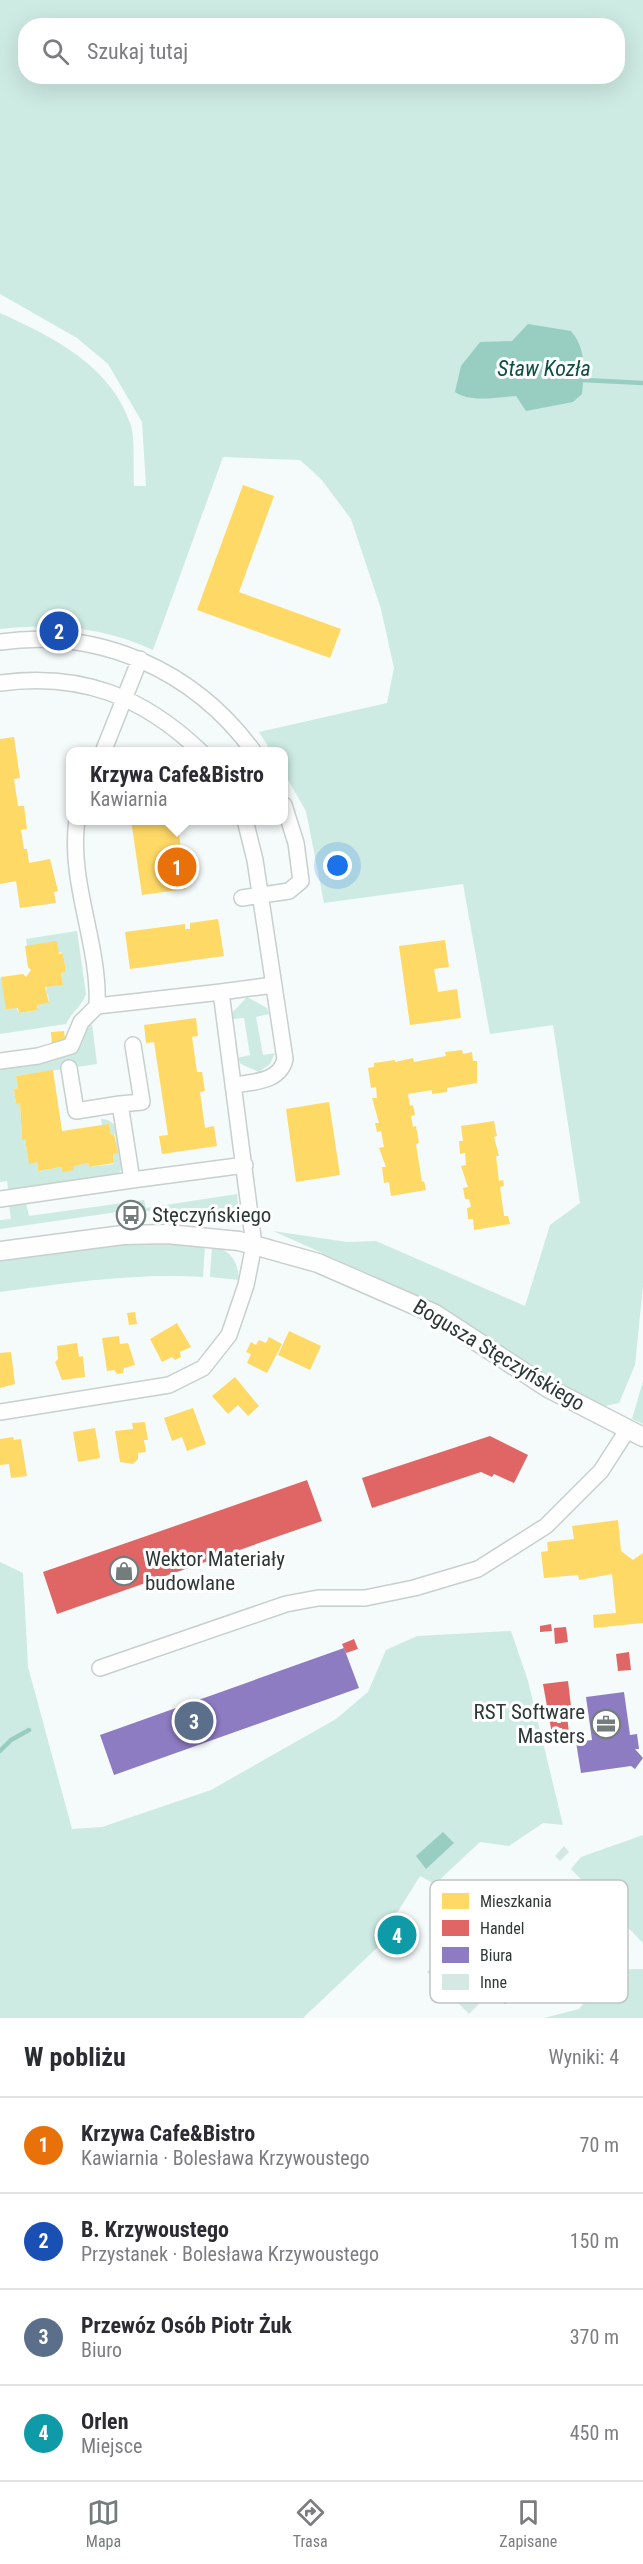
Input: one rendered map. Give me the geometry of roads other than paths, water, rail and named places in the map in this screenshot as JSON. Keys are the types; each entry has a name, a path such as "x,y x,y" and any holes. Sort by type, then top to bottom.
{"street":[{"path":"0,642 33,639 81,642 140,659 172,675 203,698 225,717 250,747"},
{"path":"105,747 140,659"},
{"path":"0,683 32,680 74,682 124,698 159,716 195,747"},
{"path":"242,898 289,891 301,881 296,843 288,818"},
{"path":"76,825 74,844 95,977 97,1006"},
{"path":"234,1085 266,1080 283,1066 285,1059 251,840 246,825"},
{"path":"0,1061 54,1053 71,1046 81,1022 97,1006 273,985"},
{"path":"0,1412 169,1385 203,1368 229,1335 246,1285 254,1245 221,992"},
{"path":"69,1068 76,1111 142,1102 133,1045"},
{"path":"120,1104 132,1180"},
{"path":"0,1199 245,1165"},
{"name":"Bogusza Stęczyńskiego","path":"0,1251 123,1235 167,1234 209,1236 254,1245 318,1263 435,1314 548,1388 636,1433"},
{"path":"100,1668 286,1604 318,1598 364,1598 414,1588 478,1569 546,1526 636,1433"}],"water":[{"name":"Staw Kozła","path":"528,324 571,331 582,353 584,369 582,394 573,402 526,411 516,396 476,398 455,392 461,366 480,342 512,341"},
{"path":"443,1832 454,1843 426,1869 416,1856"}],"waterway":[{"path":"583,380 643,383"},
{"path":"0,1751 11,1740 29,1730"}],"place":[{"name":"B. Krzywoustego","path":"59,631"},
{"name":"Krzywa Cafe&Bistro","path":"177,867"},
{"name":"Stęczyńskiego","path":"131,1215"},
{"name":"Wektor Materiały budowlane","path":"124,1571"},
{"name":"Przewóz Osób Piotr Żuk","path":"194,1721"},
{"name":"RST Software Masters","path":"606,1724"},
{"name":"Orlen","path":"397,1935"}]}
